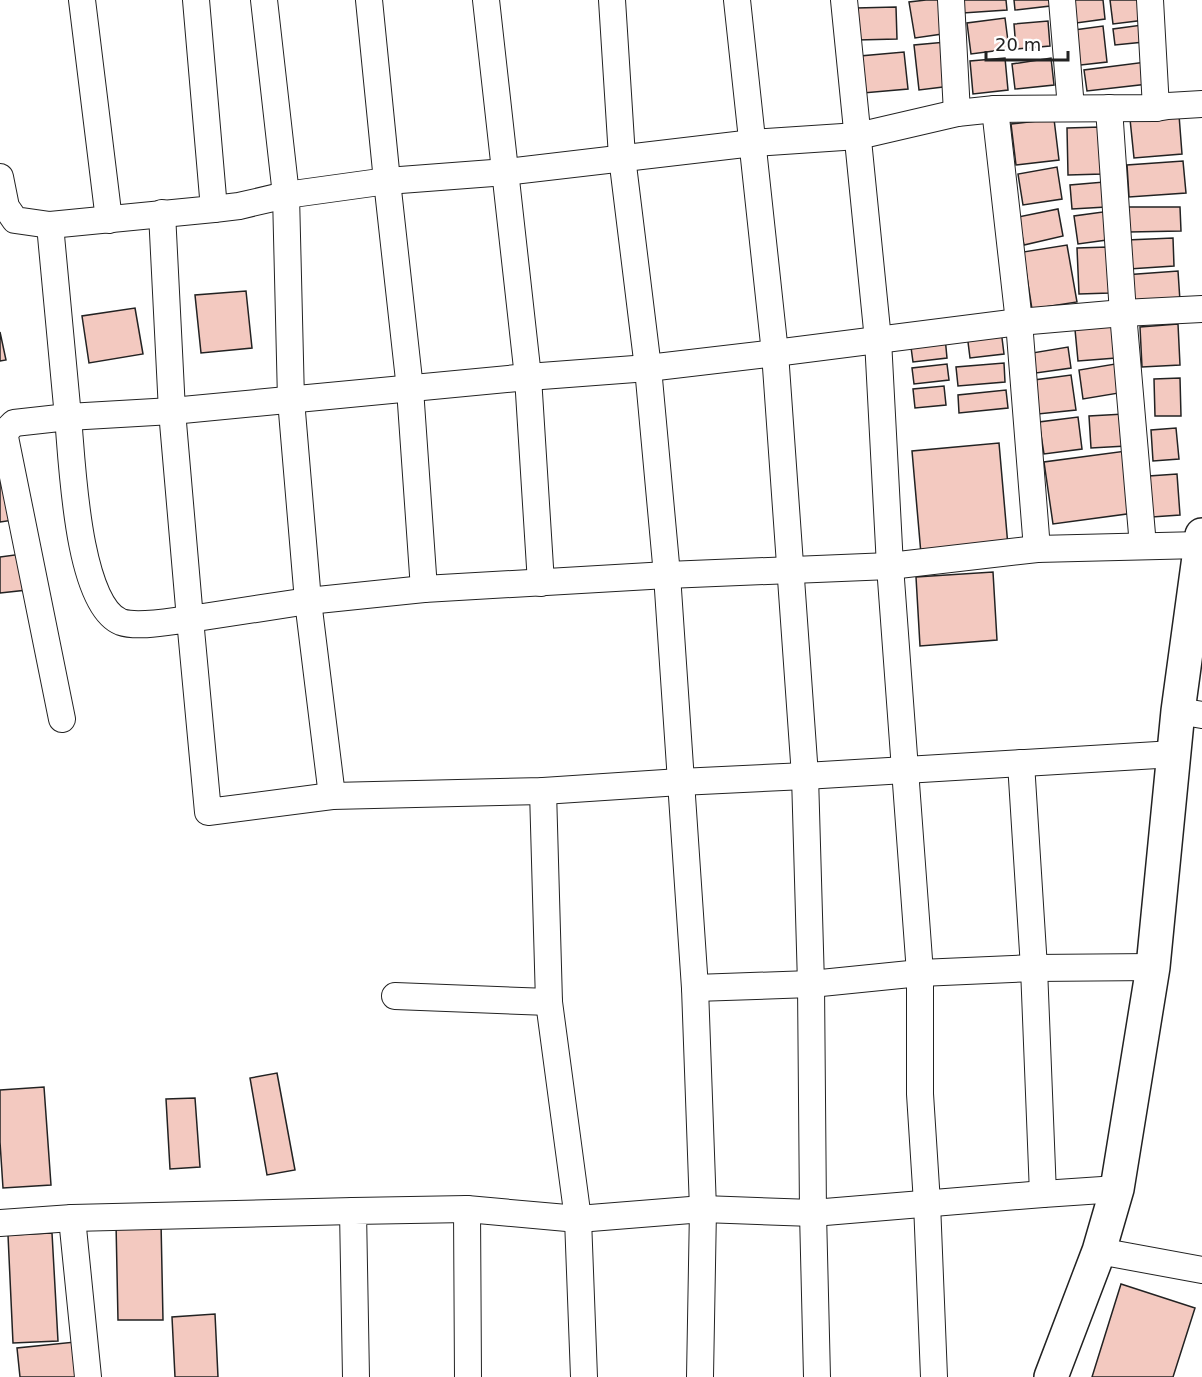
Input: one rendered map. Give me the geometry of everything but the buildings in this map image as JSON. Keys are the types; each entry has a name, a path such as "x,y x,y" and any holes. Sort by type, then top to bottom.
{"main road":[{"path":"1051,1377 1099,1251 1118,1189 1153,967 1174,754 1190,713 1201,540"}],"street":[{"path":"82,0 109,220"},
{"path":"196,0 214,209"},
{"path":"264,0 286,195 291,400 308,602 332,796"},
{"path":"369,0 410,389 424,589"},
{"path":"486,0 528,377 541,584"},
{"path":"612,0 622,158 648,368 667,575 695,988 703,1209 700,1377"},
{"path":"737,0 775,353 805,776 811,984 817,1377"},
{"path":"844,0 878,340 890,566 920,973 920,1094 934,1377"},
{"path":"951,0 957,113"},
{"path":"1062,0 1071,108"},
{"path":"1150,0 1156,108"},
{"path":"0,177 3,207 15,220 50,225 238,206 286,195 387,181 506,172 753,143 858,136 957,113 995,109 1156,108 1202,105"},
{"path":"1109,108 1123,313 1143,546"},
{"path":"995,109 1019,322 1037,549"},
{"path":"162,213 172,411 208,812 332,796 543,791 1174,754"},
{"path":"50,225 78,523 88,572 102,605 118,621 133,625 424,589 667,575 890,566 1037,549 1143,546 1201,540"},
{"path":"62,720 4,424 648,368 1019,322 1202,309"},
{"path":"1021,763 1034,968 1043,1194"},
{"path":"543,791 549,1002 578,1220 584,1377"},
{"path":"695,988 811,984 920,973 1034,968 1153,967"},
{"path":"395,996 549,1002"},
{"path":"0,1223 72,1218 466,1209 578,1220 703,1209 813,1213 1118,1189"},
{"path":"466,1209 468,1377"},
{"path":"353,1211 356,1377"},
{"path":"72,1218 88,1377"},
{"path":"1099,1251 1202,1270"}]}
